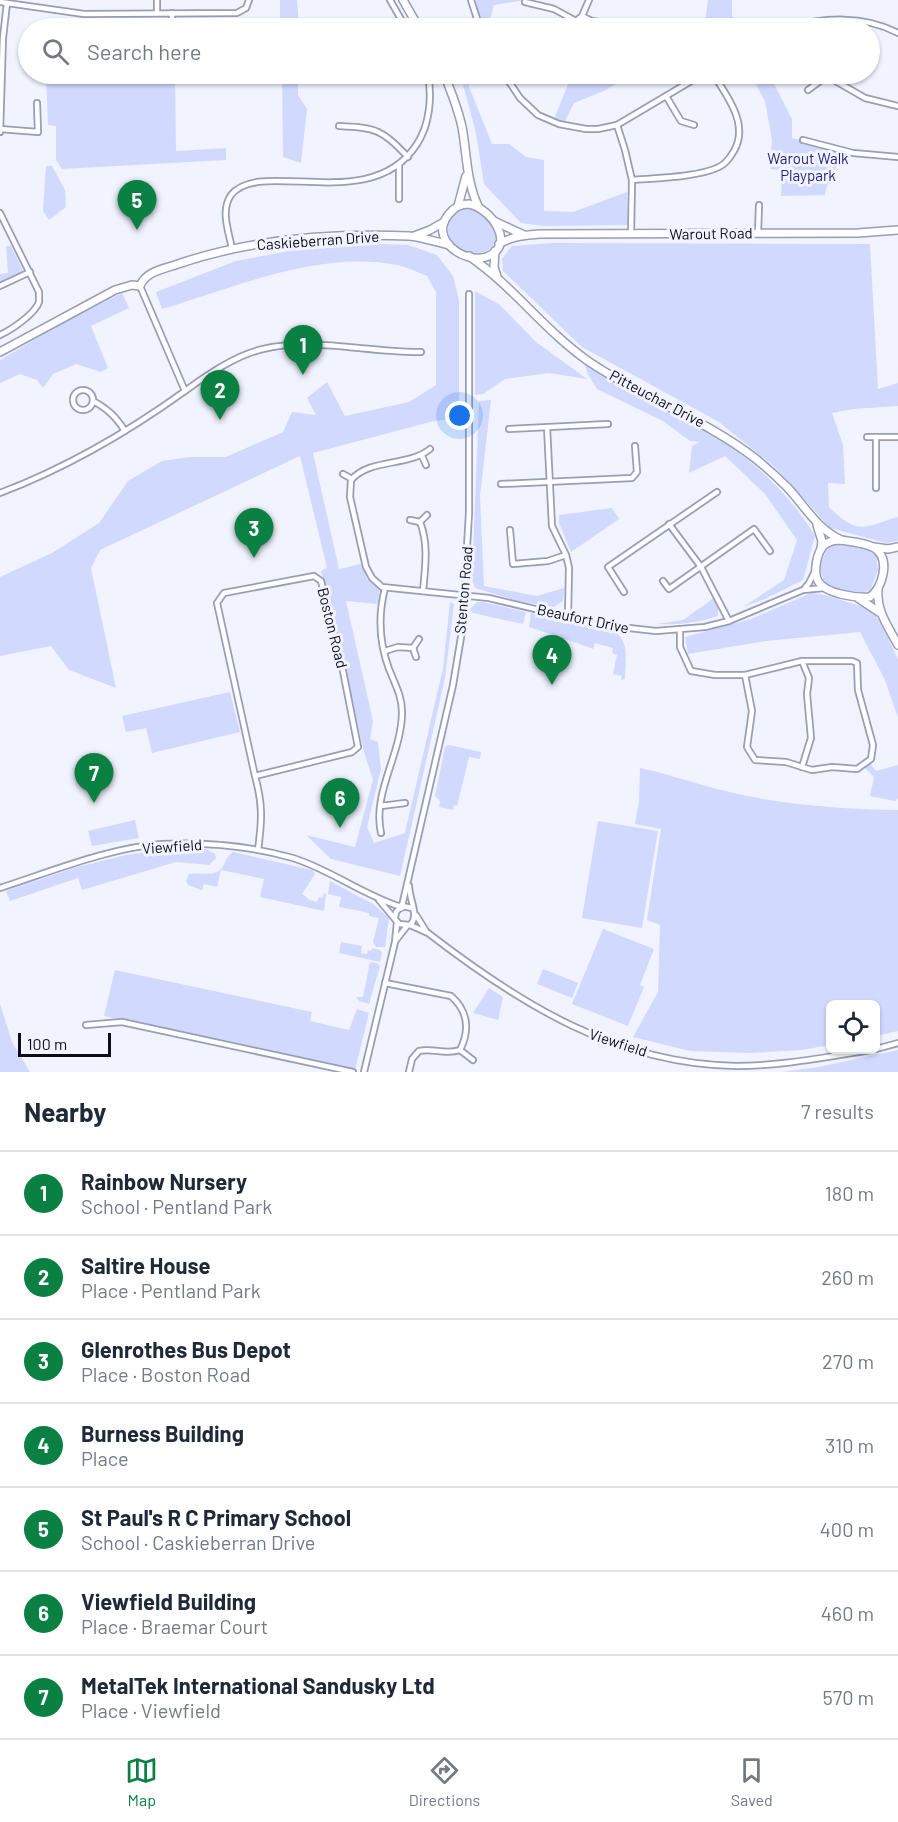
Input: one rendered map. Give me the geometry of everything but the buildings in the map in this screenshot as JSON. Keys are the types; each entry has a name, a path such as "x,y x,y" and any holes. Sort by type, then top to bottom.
{"street":[{"path":"157,0 157,13"},
{"path":"0,2 29,3 84,14 237,13 246,8 249,0"},
{"path":"390,0 400,18"},
{"path":"403,0 413,18"},
{"path":"471,0 477,18"},
{"path":"580,18 589,0"},
{"path":"525,2 554,9 570,18"},
{"path":"7,3 2,38 0,128 38,132 38,104"},
{"path":"172,13 172,18"},
{"path":"582,16 586,18"},
{"path":"880,26 898,33"},
{"path":"232,249 226,208 232,194 237,190 262,182 363,181 380,176 408,158 420,140 427,123 430,103 429,84"},
{"path":"448,84 462,128 467,174 478,206 495,222 500,231 499,244 495,251 494,267 497,277"},
{"path":"510,84 520,99 538,115 550,121 586,129 616,125 686,84"},
{"path":"632,180 705,172 719,167 730,157 739,140 738,120 720,84"},
{"path":"808,90 816,84"},
{"path":"841,84 865,98 898,106"},
{"path":"666,96 681,121 694,125"},
{"path":"616,125 632,180 631,234"},
{"path":"339,126 370,128 390,138 408,158"},
{"path":"803,140 853,153 898,157"},
{"path":"399,164 399,199"},
{"path":"467,174 458,206 444,222 443,236 449,245 469,256 483,258 495,251"},
{"path":"458,206 469,204 478,206"},
{"path":"758,233 759,206"},
{"path":"0,213 37,285 39,302 21,321 0,335"},
{"name":"Caskieberran Drive","path":"412,236 444,222"},
{"path":"495,222 524,235"},
{"name":"Warout Road","path":"524,235 858,233 898,230"},
{"path":"499,244 524,235"},
{"name":"Caskieberran Drive","path":"0,352 115,290 132,285 140,286 146,276 201,256 260,243 314,238 412,236 449,245"},
{"name":"Pitteuchar Drive","path":"469,256 497,277 546,326 588,361 718,432 754,458 787,487 816,522 842,540"},
{"path":"0,286 30,272"},
{"path":"140,286 185,391"},
{"name":"Stenton Road","path":"401,907 453,685 465,595 470,513 469,294"},
{"path":"0,492 70,462 125,431 225,365 262,349 289,345 319,345 421,352"},
{"path":"93,401 90,407 83,410 75,407 73,400 76,392 85,390 90,393 93,401 108,409 116,417 125,431"},
{"path":"509,429 608,424"},
{"path":"547,427 552,526 566,555 570,578 568,616"},
{"path":"867,437 898,437"},
{"path":"876,437 876,488"},
{"path":"501,484 634,477 637,472 635,446"},
{"path":"352,479 369,469 422,456 430,449"},
{"path":"422,456 426,465"},
{"path":"343,474 352,479"},
{"path":"352,479 350,497 366,567 376,583 385,588 380,623 385,651 402,705 400,733 393,762 388,772 378,819 381,833"},
{"path":"624,592 608,567 717,492"},
{"path":"420,522 426,515"},
{"path":"410,520 420,522"},
{"path":"420,522 426,546 423,591"},
{"path":"816,522 822,541 816,569 818,582 829,589 858,597 870,597 878,589"},
{"path":"669,524 701,567 729,621"},
{"path":"663,581 669,589 754,529 770,551"},
{"path":"510,531 513,564 548,561 566,555"},
{"path":"820,551 829,542 842,540 871,547 897,548"},
{"path":"871,547 877,550 883,567"},
{"path":"880,614 878,589 883,567 889,554 897,548"},
{"path":"802,590 809,583 816,569"},
{"name":"Boston Road","path":"255,776 352,752 358,747 343,671 321,581 314,576 224,593 217,603 255,776 261,800 262,819 258,850"},
{"name":"Beaufort Drive","path":"385,588 465,595 629,630 680,630 705,627 729,621 802,590 829,589"},
{"path":"858,597 874,607 880,614 898,645"},
{"path":"680,630 680,647 690,671 715,675 745,675 802,661 852,661 857,663 858,690 873,745 871,759 857,769 831,767 812,770 786,762 755,760 747,747 752,711 745,675"},
{"path":"413,648 419,639"},
{"path":"385,651 398,647 413,648"},
{"path":"413,648 416,657"},
{"path":"802,661 809,678 807,694 811,738 802,767"},
{"path":"381,806 405,803"},
{"name":"Viewfield","path":"0,888 116,852 161,844 216,844 258,850 303,862 401,907"},
{"name":"Stenton Road","path":"408,880 413,910"},
{"name":"Viewfield","path":"376,897 396,920"},
{"path":"364,1072 395,942 396,912 401,907 413,910 415,918 395,942"},
{"name":"Viewfield","path":"413,910 428,933"},
{"path":"396,920 402,926 409,925"},
{"name":"Viewfield","path":"409,925 428,933 528,1004 561,1022 616,1045 686,1062 736,1066 795,1063 845,1054"},
{"path":"386,983 451,996 458,1002 466,1019 466,1031 460,1050"},
{"path":"86,1025 122,1022 353,1072"},
{"name":"Viewfield","path":"880,1047 898,1043"},
{"path":"409,1072 412,1059 419,1051 431,1050 446,1053 460,1050 473,1060"}],"green space":[{"path":"280,0 297,0 298,18 280,18"},
{"path":"476,0 525,0 494,5 491,18 476,18 473,9 477,8"},
{"path":"708,0 732,0 733,18 705,18"},
{"path":"46,84 175,84 176,151 226,148 226,160 62,169 56,160 56,126 48,125"},
{"path":"282,84 298,84 298,95 307,109 301,163 283,157"},
{"path":"468,84 492,144 509,144 526,157 544,160 544,211 573,212 627,192 627,225 544,226 521,223 484,184 476,133 463,85"},
{"path":"568,84 616,84 574,103 563,125 553,122"},
{"name":"Warout Walk Playpark","path":"756,84 774,84 792,119 792,138 843,151 825,195 781,196 782,170 770,169 772,140 765,101"},
{"path":"46,166 52,166 65,190 66,207 49,220 43,211"},
{"path":"469,207 482,214 496,231 496,240 492,247 484,252 464,251 453,244 445,232 453,215"},
{"path":"552,243 870,244 878,389 898,383 898,406 832,413 843,445 845,484 828,483 829,507 855,526 869,526 898,517 898,541 886,543 830,528 777,469 719,422 582,347 503,271 502,259 512,246"},
{"path":"379,244 408,245 437,255 453,276 459,300 459,418 434,421 313,453 339,569 361,564 367,579 380,590 377,604 346,601 373,721 370,739 378,742 381,769 367,827 374,843 405,833 443,668 450,602 454,604 445,678 400,876 331,859 306,835 355,847 373,780 364,752 321,571 327,568 300,456 100,550 91,568 116,688 69,670 51,646 0,656 0,577 52,553 99,523 128,481 162,461 189,457 226,457 283,432 292,412 316,415 307,398 327,382 345,416 409,402 436,385 436,292 427,276 404,267 368,262 338,262 308,267 248,281 162,309 156,292 236,261 289,251"},
{"path":"6,246 11,246 25,275 0,286 0,274 8,273"},
{"path":"475,291 500,305 536,342 587,379 549,373 505,379 483,394 475,395"},
{"path":"122,293 129,308 91,326 108,368 101,372 76,364 53,374 43,388 37,380 20,374 0,383 0,360 63,323"},
{"path":"585,364 702,427 757,467 789,499 815,536 803,580 743,607 784,580 797,540 765,494 725,456 689,473 692,446 700,442 690,441 663,421 597,389 587,373"},
{"path":"491,400 480,496 484,586 537,596 564,588 563,601 554,607 517,601 475,588 472,579 479,401"},
{"path":"612,508 619,519 571,552 559,523 559,515"},
{"path":"836,543 866,549 876,555 878,570 871,589 860,593 848,592 826,583 821,570 822,563 826,550"},
{"path":"811,593 864,607 876,616 898,660 898,718 885,680 860,632 766,641 688,654 685,637 751,619"},
{"path":"714,598 718,616 688,623 657,624 683,620"},
{"path":"477,602 526,612 523,624 473,613 470,609"},
{"path":"531,613 616,633 625,648 625,679 621,680 622,676 613,674 617,655 612,653 613,648 595,643 593,649 529,627"},
{"path":"230,692 240,732 152,753 146,728 126,732 122,716"},
{"path":"449,745 481,752 480,759 469,757 457,806 454,805 453,810 439,807 440,801 435,796 445,747"},
{"path":"868,761 876,771 898,765 898,798 895,801 870,796 874,777 862,765"},
{"path":"640,768 729,792 771,800 834,807 898,810 898,1031 880,1035 880,1000 826,1000 826,1046 802,1050 750,1053 690,1051 633,1037 658,992 660,925 647,920 661,829 635,824 639,801"},
{"path":"135,820 139,838 92,846 88,831"},
{"path":"598,821 658,831 642,928 582,918"},
{"path":"169,849 206,849 215,854 216,858 209,865 176,862 82,890 78,878 10,901 6,891 74,868 126,855"},
{"path":"233,852 312,870 315,874 302,894 317,902 319,897 323,898 324,893 326,894 324,911 260,897 264,879 221,870 217,887 204,884 202,890 188,885 186,881 189,874 219,871"},
{"path":"330,881 373,904 389,918 385,947 376,947 373,942 379,918 369,916 369,913 339,907 341,897 328,894"},
{"path":"603,929 654,949 640,985 644,987 628,1026 572,1004"},
{"path":"341,942 362,946 361,953 367,954 372,948 380,950 382,953 380,962 339,953"},
{"path":"370,962 380,966 369,1004 359,1001 356,997 363,997"},
{"path":"543,969 578,983 572,998 537,984"},
{"path":"115,970 312,1012 310,1021 349,1030 357,1009 369,1013 355,1070 104,1016"},
{"path":"489,988 503,997 498,1020 473,1013"},
{"path":"0,1004 12,1042 30,1072 0,1072"},
{"path":"898,1050 898,1072 782,1072 819,1067"}],"place":[{"name":"St Paul's R C Primary School","path":"137,230"},
{"name":"Rainbow Nursery","path":"303,375"},
{"name":"Saltire House","path":"220,420"},
{"name":"Glenrothes Bus Depot","path":"254,558"},
{"name":"Burness Building","path":"552,685"},
{"name":"MetalTek International Sandusky Ltd","path":"94,803"},
{"name":"Viewfield Building","path":"340,828"}]}
